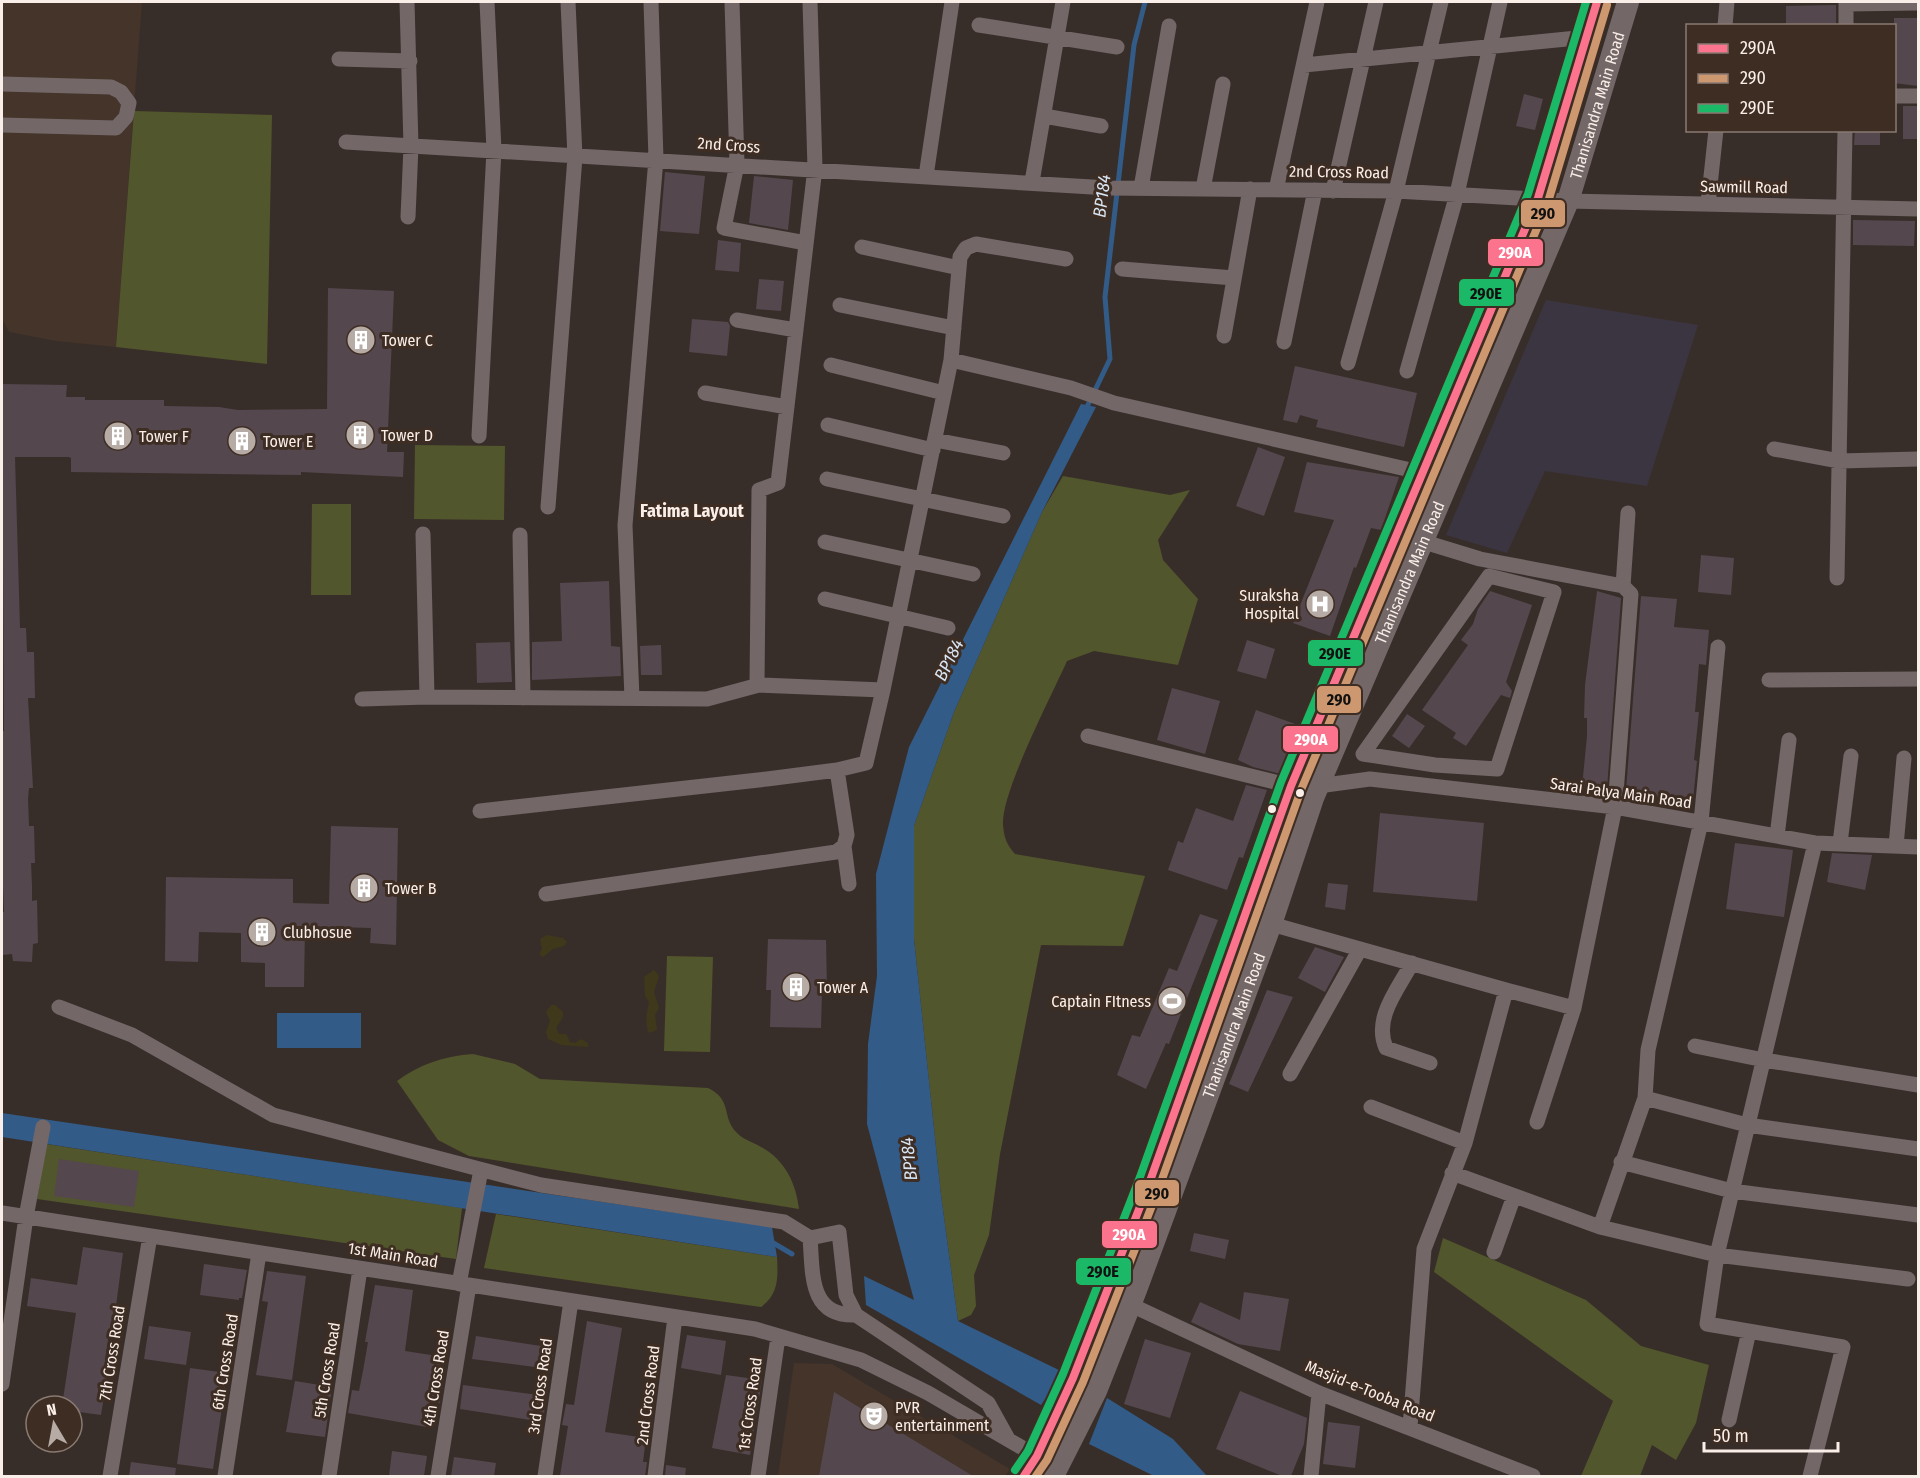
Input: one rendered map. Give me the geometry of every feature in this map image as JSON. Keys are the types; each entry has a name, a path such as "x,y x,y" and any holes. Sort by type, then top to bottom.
{"main road":[{"name":"Thanisandra Main Road","path":"1024,1476 1037,1456 1073,1378 1150,1181 1290,786 1425,473 1538,198 1597,2"},
{"name":"Thanisandra Main Road","path":"1056,1473 1096,1391 1129,1305 1271,924 1318,786 1568,201 1628,2"}],"street":[{"path":"406,2 410,61 411,146 408,217"},
{"path":"479,436 495,150 487,2"},
{"path":"548,507 575,157 568,2"},
{"path":"632,698 625,525 656,159 651,2"},
{"path":"732,2 737,164 724,228 806,243"},
{"path":"757,685 759,490 778,483 815,168 810,2"},
{"path":"926,176 952,2"},
{"path":"1032,182 1063,2"},
{"path":"1276,190 1317,2"},
{"path":"1333,191 1376,2"},
{"path":"1348,363 1396,191 1441,2"},
{"path":"1407,371 1457,194 1492,46 1500,2"},
{"path":"1725,24 1727,2"},
{"path":"1846,24 1846,3 1918,3"},
{"path":"979,26 1117,47"},
{"path":"1134,188 1169,26"},
{"path":"1304,65 1587,37"},
{"path":"339,59 410,61"},
{"path":"2,84 111,87 121,92 129,103 126,117 116,129 2,125"},
{"path":"1203,189 1222,84"},
{"path":"1896,96 1918,96"},
{"path":"1044,116 1101,126"},
{"path":"1708,204 1716,132"},
{"path":"1837,578 1845,132"},
{"name":"2nd Cross","path":"346,142 575,157 815,168 1109,188"},
{"name":"2nd Cross Road","path":"1109,188 1396,191 1568,201"},
{"path":"1224,336 1251,189"},
{"path":"1284,342 1315,190"},
{"name":"Sawmill Road","path":"1568,201 1918,209"},
{"path":"480,811 837,770 866,763 884,690 951,360 960,257 966,248 976,244 1066,259"},
{"path":"862,247 959,268"},
{"path":"1122,270 1234,278"},
{"path":"840,305 954,328"},
{"path":"737,320 796,330"},
{"path":"951,360 1071,388 1114,403 1425,473"},
{"path":"831,365 944,393"},
{"path":"705,393 787,407"},
{"path":"828,425 934,445 1003,453"},
{"path":"1774,449 1839,460 1918,459"},
{"path":"827,479 1003,516"},
{"path":"1623,586 1628,513"},
{"path":"423,534 427,697"},
{"path":"520,535 523,698"},
{"path":"1421,541 1480,559 1623,586 1631,594 1615,807 1574,1008 1537,1122"},
{"path":"825,542 974,574"},
{"path":"1489,576 1554,592 1497,769 1435,765 1380,758 1363,754 1489,576"},
{"path":"825,599 948,628"},
{"path":"1600,1227 1645,1098 1648,1050 1701,822 1718,647"},
{"path":"1768,680 1918,679"},
{"path":"362,699 427,697 707,699 757,685 884,690"},
{"name":"Sarai Palya Main Road","path":"1088,736 1290,786 1318,786 1370,779 1483,794 1615,807 1815,843 1918,847"},
{"path":"1777,836 1789,740"},
{"path":"1840,843 1851,756"},
{"path":"1370,779 1380,758"},
{"path":"1896,846 1904,758"},
{"path":"1428,785 1435,765"},
{"path":"1483,794 1488,768"},
{"path":"837,770 847,835 844,846 849,884"},
{"path":"1810,1476 1843,1347 1707,1324 1717,1255 1815,843"},
{"path":"546,894 836,852 844,846"},
{"path":"1271,924 1574,1008"},
{"path":"1290,1074 1360,949"},
{"path":"1412,963 1381,1020 1381,1036 1386,1047 1430,1064"},
{"path":"1410,1427 1424,1249 1465,1143 1506,990"},
{"path":"59,1007 132,1035 273,1115 426,1153 480,1177 784,1222 810,1238 839,1232 846,1294 856,1315 988,1403 1008,1439"},
{"path":"1695,1046 1764,1060 1918,1085"},
{"path":"1645,1098 1747,1125 1918,1149"},
{"path":"1371,1107 1465,1143"},
{"path":"2,1384 26,1217 43,1127"},
{"path":"1621,1162 1732,1191 1918,1215"},
{"path":"1452,1173 1600,1227 1717,1255 1908,1279"},
{"name":"4th Cross Road","path":"438,1476 472,1219 480,1177"},
{"path":"1494,1252 1514,1196"},
{"name":"1st Main Road","path":"2,1213 754,1329 861,1360 928,1393 1008,1439 1037,1456 1056,1473"},
{"name":"7th Cross Road","path":"110,1476 150,1236"},
{"path":"810,1238 818,1296 830,1310 856,1315"},
{"name":"6th Cross Road","path":"225,1476 259,1253"},
{"name":"5th Cross Road","path":"329,1476 360,1269"},
{"name":"3rd Cross Road","path":"546,1476 571,1301"},
{"name":"Masjid-e-Tooba Road","path":"1129,1305 1319,1393 1410,1427 1499,1470 1533,1476"},
{"name":"2nd Cross Road","path":"655,1476 675,1317"},
{"path":"1729,1420 1749,1331"},
{"name":"1st Cross Road","path":"758,1476 778,1337"},
{"path":"1311,1476 1319,1393"}],"shaded area":[{"path":"2,2 142,2 116,347 56,341 9,332 2,318"},
{"path":"1546,300 1698,325 1647,486 1545,471 1507,553 1446,535"},
{"path":"794,1363 832,1364 1010,1469 1005,1476 778,1476"}],"green space":[{"path":"134,111 272,115 267,364 116,347"},
{"path":"415,445 505,446 504,520 414,519"},
{"path":"1063,476 1170,495 1190,490 1158,540 1163,560 1198,599 1178,665 1094,651 1067,661 1010,790 1003,825 1006,841 1015,854 1145,876 1123,946 1041,945 1000,1154 989,1235 974,1275 976,1306 971,1315 958,1321 941,1195 914,939 914,826 954,712 1042,512"},
{"path":"312,504 351,504 351,595 311,595"},
{"path":"667,956 713,957 710,1052 664,1051"},
{"path":"473,1054 515,1064 540,1079 708,1088 721,1098 729,1121 737,1133 769,1152 783,1165 792,1181 799,1209 469,1156 438,1140 397,1081 433,1062"},
{"path":"46,1144 462,1208 456,1259 37,1199"},
{"path":"496,1214 777,1257 776,1285 771,1297 761,1307 484,1268"},
{"path":"1443,1238 1586,1300 1641,1346 1709,1365 1696,1423 1676,1460 1652,1445 1640,1476 1581,1476 1613,1401 1434,1272"}],"sand":[{"path":"547,935 563,938 567,942 564,946 553,949 543,957 539,954 542,949 540,939"},
{"path":"654,970 659,976 654,992 659,1008 655,1015 657,1030 649,1033 646,1022 649,1002 645,996 644,977"},
{"path":"551,1005 555,1005 563,1012 563,1017 556,1028 559,1034 566,1034 570,1042 575,1043 581,1039 588,1043 588,1047 561,1045 548,1039 546,1032 550,1021 546,1012"}],"water":[{"path":"1081,404 1096,407 1042,512 954,712 914,826 914,939 941,1195 958,1321 1063,1372 1041,1405 866,1305 864,1276 914,1300 867,1124 868,1044 877,976 876,874 909,747"},
{"path":"277,1013 361,1013 361,1048 277,1048"},
{"path":"2,1113 772,1227 777,1257 2,1137"},
{"path":"1107,1398 1173,1439 1207,1476 1154,1476 1089,1444"}],"building":[{"path":"1836,5 1836,24 1786,24 1786,6"},
{"path":"1894,18 1918,18 1918,86 1896,83 1896,24 1894,24"},
{"path":"1524,94 1543,99 1535,130 1516,126"},
{"path":"1903,106 1918,106 1918,139 1903,139"},
{"path":"1855,132 1880,132 1880,145 1854,145"},
{"path":"665,172 705,176 699,234 660,231"},
{"path":"754,176 793,180 788,230 749,223"},
{"path":"1853,220 1915,221 1914,246 1853,245"},
{"path":"718,240 741,243 739,272 715,270"},
{"path":"759,279 784,281 781,311 756,309"},
{"path":"328,288 394,291 387,452 404,452 403,477 301,472 301,475 71,472 71,458 69,457 15,457 20,628 26,628 27,652 34,652 35,698 28,698 33,788 29,788 28,799 29,826 34,826 35,863 31,863 32,901 37,900 38,943 33,944 32,962 13,961 12,954 2,955 2,912 4,912 2,731 4,731 2,384 67,385 66,397 85,397 85,400 164,400 164,406 219,407 238,410 327,409"},
{"path":"692,319 728,322 730,326 727,356 689,352"},
{"path":"1295,366 1417,393 1404,447 1316,427 1318,420 1300,415 1297,423 1283,420"},
{"path":"1258,447 1285,457 1264,516 1236,506"},
{"path":"1307,462 1399,477 1381,530 1371,528 1356,568 1354,567 1330,636 1293,623 1334,520 1294,512"},
{"path":"1701,555 1734,558 1731,595 1698,592"},
{"path":"609,581 611,646 620,647 621,676 532,680 532,642 562,641 560,583"},
{"path":"1490,591 1532,605 1506,682 1512,691 1510,698 1501,695 1466,746 1453,738 1456,733 1422,710 1468,645 1461,640 1473,624 1478,609"},
{"path":"1597,591 1621,598 1607,789 1582,787 1587,736 1587,718 1584,718 1585,685"},
{"path":"1641,596 1677,599 1674,627 1709,630 1706,665 1699,664 1695,712 1699,712 1694,760 1697,761 1693,800 1630,794 1631,791 1626,791"},
{"path":"1247,640 1275,649 1266,679 1237,671"},
{"path":"510,642 512,682 477,683 476,643"},
{"path":"661,645 662,675 641,675 640,646"},
{"path":"1172,688 1220,701 1205,754 1157,740"},
{"path":"1256,710 1298,725 1281,774 1253,767 1238,760"},
{"path":"1407,714 1425,726 1409,748 1392,736"},
{"path":"1246,785 1267,790 1243,858 1239,857 1227,890 1168,870 1178,841 1183,843 1196,808 1233,821"},
{"path":"1380,813 1484,823 1477,901 1373,892"},
{"path":"331,826 398,828 396,945 370,943 371,928 305,926 304,987 265,987 265,963 241,962 241,933 199,932 198,962 165,961 166,877 293,879 293,903 329,904"},
{"path":"1735,843 1793,850 1784,917 1726,909"},
{"path":"1832,853 1872,855 1865,890 1827,882"},
{"path":"1328,883 1348,885 1345,910 1325,907"},
{"path":"1200,914 1218,920 1169,1044 1166,1043 1146,1089 1117,1075 1132,1035 1140,1037 1169,968 1177,971"},
{"name":"Tower A","path":"768,939 826,940 827,991 822,991 821,1028 770,1027 771,990 766,990"},
{"path":"1315,947 1344,957 1325,992 1298,978"},
{"path":"1267,990 1293,997 1248,1092 1229,1084"},
{"path":"59,1159 139,1171 134,1207 54,1196"},
{"path":"1194,1233 1229,1240 1225,1259 1190,1251"},
{"path":"83,1247 123,1253 114,1321 111,1321 105,1359 110,1359 101,1415 84,1413 84,1394 64,1394 76,1313 27,1306 31,1278 77,1285"},
{"path":"204,1264 247,1270 242,1298 239,1300 200,1295"},
{"path":"267,1271 306,1276 292,1380 256,1375 268,1302 262,1301"},
{"path":"375,1285 413,1290 405,1351 444,1357 440,1403 431,1401 427,1427 348,1413 352,1390 359,1391"},
{"path":"1244,1292 1289,1299 1280,1351 1238,1344 1191,1322 1200,1302 1240,1320"},
{"path":"587,1321 622,1328 605,1432 646,1438 643,1462 647,1462 645,1476 560,1476 568,1426 562,1425 566,1404 574,1405"},
{"path":"149,1326 191,1332 186,1365 144,1359"},
{"path":"687,1335 726,1341 721,1375 681,1368"},
{"path":"476,1336 554,1348 550,1369 472,1359"},
{"path":"1145,1339 1191,1353 1170,1418 1124,1404"},
{"path":"190,1368 227,1373 213,1469 177,1464"},
{"path":"726,1375 762,1380 750,1455 712,1448"},
{"path":"295,1381 332,1387 325,1437 286,1432"},
{"path":"463,1385 546,1396 543,1422 460,1409"},
{"path":"1240,1391 1307,1418 1304,1444 1291,1476 1282,1476 1216,1449"},
{"path":"834,1392 973,1476 819,1476"},
{"path":"1328,1422 1360,1426 1355,1468 1323,1464"},
{"path":"392,1451 427,1456 424,1476 389,1476"},
{"path":"454,1457 496,1463 494,1476 451,1476"},
{"path":"131,1462 176,1468 175,1476 129,1476"},
{"path":"666,1465 686,1468 685,1476 665,1476"}],"waterway":[{"name":"BP184","path":"1085,411 1110,359 1105,297 1134,45 1145,2"},
{"path":"770,1241 792,1254"}],"transit line":[{"name":"290E","path":"1015,1470 1028,1451 1063,1374 1140,1177 1281,782 1528,194 1586,2"},
{"name":"290A","path":"1024,1476 1037,1456 1073,1378 1150,1181 1291,786 1538,198 1597,2"},
{"name":"290","path":"1036,1476 1047,1460 1083,1382 1160,1185 1301,790 1548,202 1607,5"}],"place":[{"name":"Tower C","path":"361,340"},
{"name":"Tower D","path":"360,435"},
{"name":"Tower F","path":"118,436"},
{"name":"Tower E","path":"242,441"},
{"name":"Suraksha Hospital","path":"1320,604"},
{"name":"Tower B","path":"364,888"},
{"name":"Clubhosue","path":"262,932"},
{"name":"Tower A","path":"796,987"},
{"name":"Captain FItness","path":"1172,1001"},
{"name":"PVR entertainment","path":"874,1416"}],"district":[{"name":"Fatima Layout","path":"692,511"}]}
